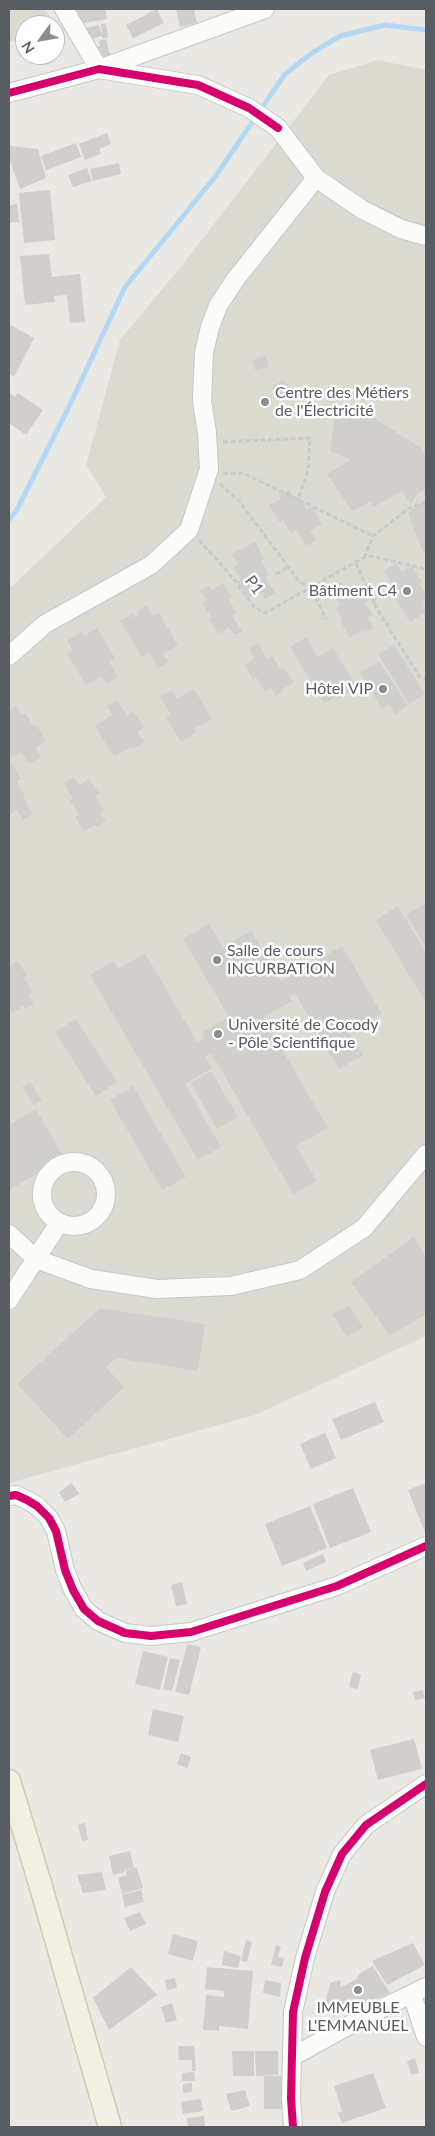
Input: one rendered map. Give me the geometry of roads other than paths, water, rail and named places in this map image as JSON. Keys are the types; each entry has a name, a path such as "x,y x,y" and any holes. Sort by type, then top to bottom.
{"main road":[{"path":"9,1782 110,2127"}],"street":[{"path":"64,9 99,69"},
{"path":"9,93 99,69 265,9"},
{"path":"99,69 198,85 249,108 278,128 316,178 363,210 401,229 426,236"},
{"path":"9,656 45,624 151,565 189,530 208,474 208,443 202,402 204,353 210,327 218,306 235,280 316,178"},
{"path":"9,1234 36,1260 91,1279 157,1290 231,1286 300,1270 364,1228 426,1154"},
{"path":"9,1300 59,1223"},
{"path":"9,1496 16,1496 27,1500 37,1506 49,1518 56,1531 65,1570 73,1590 84,1609 98,1621 125,1633 151,1636 191,1632 337,1586 426,1546"},
{"path":"293,2127 291,2098 293,2012 305,1958 325,1892 342,1854 366,1825 426,1784"},
{"path":"292,2057 364,2016 419,1991 426,2037"}],"waterway":[{"path":"9,520 16,511 67,411 125,287 215,177 285,74 312,53 340,36 385,25 426,30"}],"place":[{"name":"Centre des Métiers de l'Électricité","path":"265,402"},
{"name":"Bâtiment C4","path":"407,591"},
{"name":"Hôtel VIP","path":"383,689"},
{"name":"Salle de cours INCURBATION","path":"217,960"},
{"name":"Université de Cocody - Pôle Scientifique","path":"218,1034"},
{"name":"IMMEUBLE L'EMMANUEL","path":"358,1990"}]}
